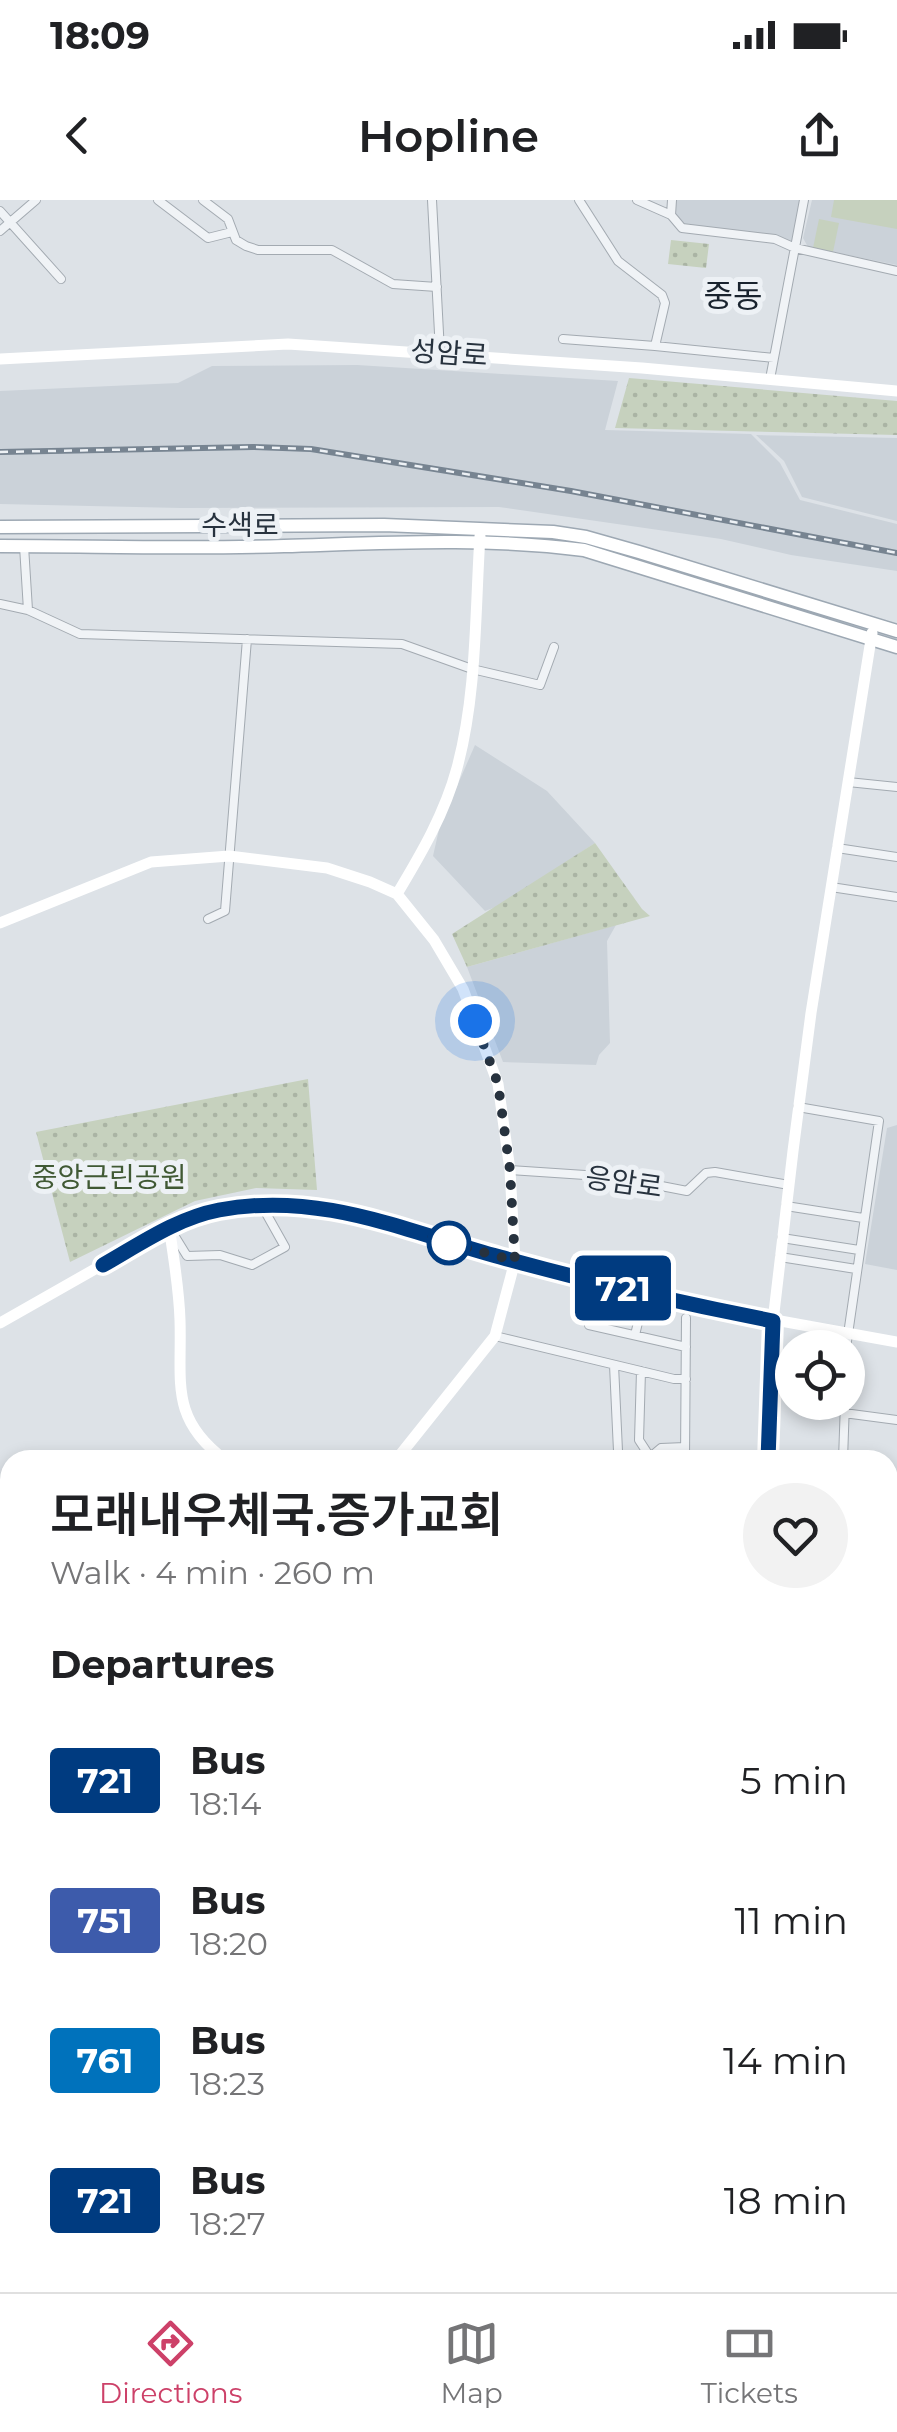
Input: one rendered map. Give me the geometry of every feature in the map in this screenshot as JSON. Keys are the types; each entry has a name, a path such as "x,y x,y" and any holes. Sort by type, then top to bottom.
{"main road":[{"name":"성암로","path":"0,359 288,344 440,352 897,391"},
{"name":"수색로","path":"0,526 384,524 480,534 584,550 897,647"},
{"name":"수색로","path":"0,546 181,548 480,534 586,537 897,631"},
{"path":"397,894 439,818 468,720 480,534"},
{"path":"768,1450 773,1321 798,1107 873,624"},
{"path":"1,921 151,862 229,856 327,868 397,894 434,940 463,990 498,1084 510,1170 515,1261 496,1336 409,1450"},
{"path":"0,1323 169,1227 217,1210 297,1204 331,1208 515,1261 645,1293 828,1330"},
{"path":"169,1227 180,1322 181,1399 201,1442 212,1450"},
{"path":"865,1336 897,1342"}],"street":[{"path":"0,231 36,200"},
{"path":"158,200 208,238 232,232"},
{"path":"204,200 228,219 236,240 258,250 332,250 394,284 437,287"},
{"path":"432,200 440,352"},
{"path":"578,200 618,261 662,295 665,303 655,346"},
{"path":"637,200 671,215 682,228 775,239 795,248 897,272"},
{"path":"671,215 672,200"},
{"path":"770,379 804,200"},
{"path":"0,211 61,280"},
{"path":"562,339 774,358"},
{"path":"24,546 28,610"},
{"path":"0,604 28,610 80,634 402,644 472,669 540,685 554,647"},
{"path":"208,919 225,911 246,638"},
{"path":"848,782 897,787"},
{"path":"837,848 897,857"},
{"path":"830,887 897,897"},
{"path":"798,1107 879,1121 846,1330"},
{"name":"응암로","path":"510,1170 615,1176 688,1192 706,1173 714,1172 789,1185"},
{"path":"169,1227 186,1256 220,1254 252,1264 285,1247 262,1206"},
{"path":"786,1206 864,1218"},
{"path":"782,1238 858,1250"},
{"path":"780,1257 856,1269"},
{"path":"635,1336 645,1293"},
{"path":"685,1450 686,1318"},
{"path":"589,1325 686,1347"},
{"path":"496,1336 641,1372 686,1379"},
{"path":"614,1365 618,1450"},
{"path":"641,1372 639,1440 644,1450"},
{"path":"865,1413 897,1420"},
{"path":"843,1450 845,1420"},
{"path":"659,1450 685,1446"}],"shaded area":[{"path":"672,200 804,200 795,248 775,239 682,228 671,215"},
{"path":"812,200 897,200 897,265 808,247 803,238"},
{"path":"357,365 618,381 605,430 751,434 780,463 800,500 897,524 897,571 791,555 721,539 499,507 0,504 0,391 178,383 212,366"},
{"path":"756,435 897,438 897,521 802,497 784,461"},
{"path":"475,745 547,791 595,843 501,905 485,911 433,856 440,825"},
{"path":"616,925 607,941 610,1043 596,1065 503,1062 467,967"},
{"path":"897,1125 897,1270 865,1264 887,1128"}],"green space":[{"path":"834,200 897,200 897,229 831,217"},
{"path":"819,219 839,223 833,252 813,248"},
{"path":"671,240 709,244 706,268 668,264"},
{"path":"629,378 897,401 897,435 615,428"},
{"path":"595,843 650,916 467,967 452,934"},
{"name":"중앙근린공원","path":"308,1079 317,1190 256,1188 195,1201 70,1262 36,1132"}],"railway":[{"path":"0,452 311,449 571,491 897,553"}],"bus line":[{"name":"721","path":"103,1265 169,1227 217,1210 297,1204 331,1208 500,1257 773,1321 768,1450"}],"district":[{"name":"중동","path":"733,296"}],"route":[{"path":"449,1243 432,1238 515,1261 510,1170 498,1084 475,1021"}]}
